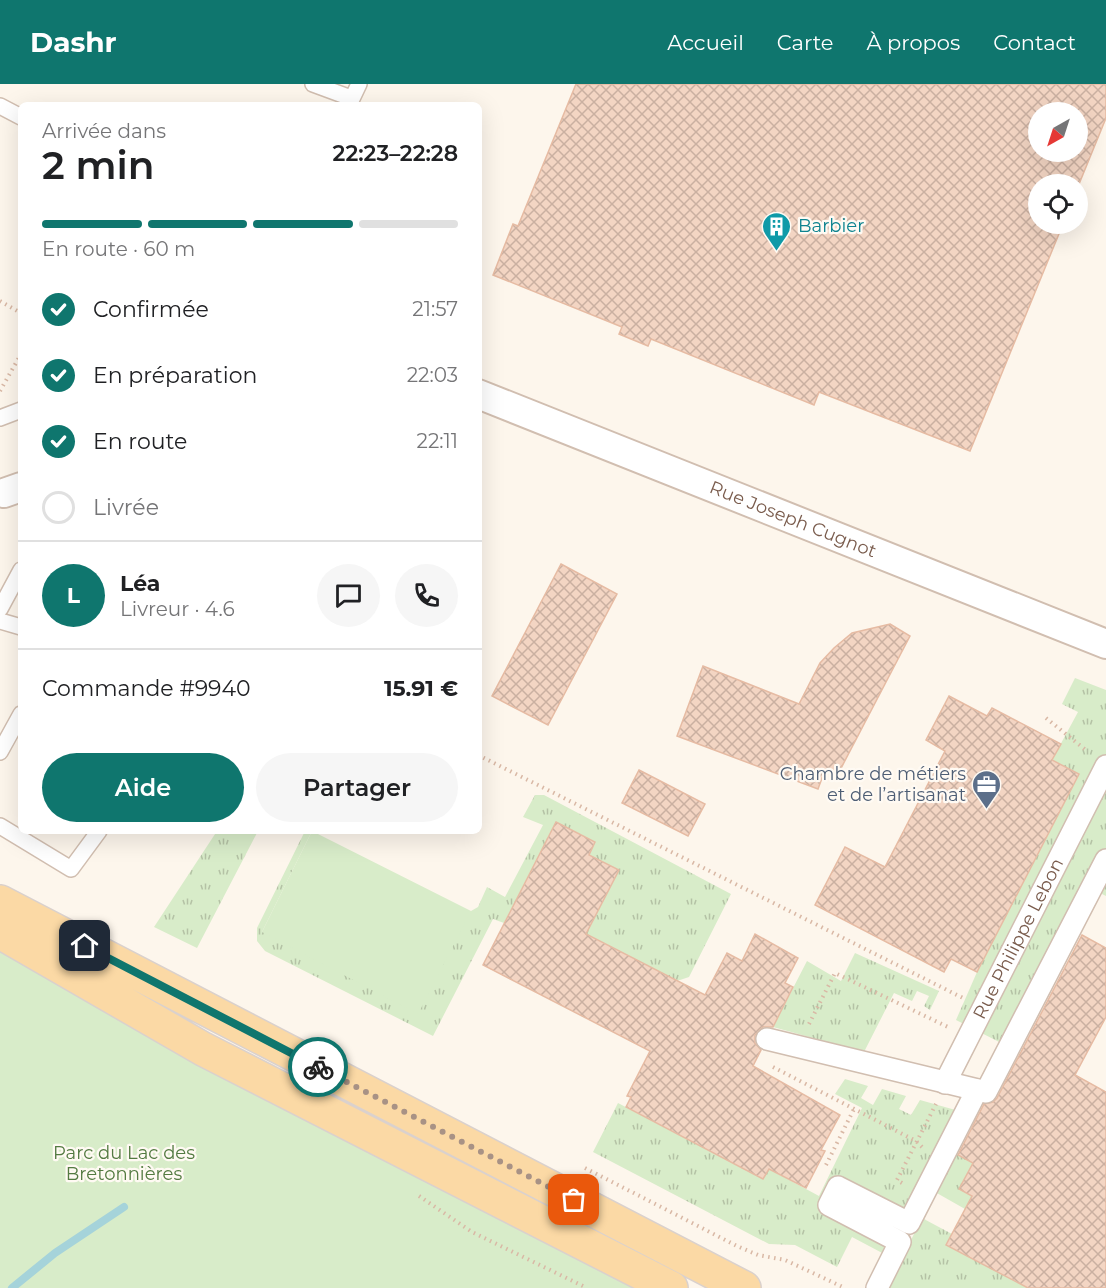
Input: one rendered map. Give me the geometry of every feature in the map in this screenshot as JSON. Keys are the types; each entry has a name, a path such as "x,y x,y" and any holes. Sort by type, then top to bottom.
{"main road":[{"path":"0,902 744,1288"},
{"path":"0,932 203,1049 671,1288"}],"street":[{"name":"Rue Joseph Cugnot","path":"482,396 1106,644"},
{"name":"Rue Philippe Lebon","path":"945,1083 1106,766"},
{"path":"767,1039 986,1092 1106,860"},
{"path":"877,1288 900,1242 829,1205 838,1187 909,1224 977,1090"}],"lane":[{"path":"313,84 350,101 359,84"},
{"path":"0,106 18,115"},
{"path":"0,418 18,411"},
{"path":"0,609 18,576"},
{"path":"0,621 18,626"},
{"path":"0,752 15,737"},
{"path":"0,826 71,869 97,834"}],"path":[{"path":"0,301 18,311"},
{"path":"0,391 18,359"},
{"path":"482,757 982,1008"},
{"path":"781,1072 835,973 968,1037"},
{"path":"771,1066 916,1142 939,1165"},
{"path":"823,1172 854,1109"}],"green space":[{"path":"1075,678 1106,690 1106,896 1086,886 1005,1045 956,1020 977,972 1079,774 1052,760 1078,712 1062,704"},
{"path":"535,795 544,795 731,894 689,977 677,981 586,934 619,870 589,855 595,842 556,822 504,923 493,919 433,1036 265,951 257,941 257,928 304,834 311,834 262,932 471,911 478,907 487,887 505,897 543,825 523,817"},
{"path":"215,834 256,834 197,948 154,927"},
{"path":"311,834 318,834 471,911 418,1014 262,932"},
{"name":"Parc du Lac des Bretonnières","path":"0,946 91,1004 206,1067 637,1288 0,1288"},
{"path":"855,953 939,991 930,1010 924,1006 929,996 917,991 912,1001 894,993 864,1052 773,1027 807,961 841,981"},
{"path":"845,1079 868,1086 861,1098 873,1105 882,1089 906,1096 899,1109 911,1115 920,1100 959,1111 886,1255 852,1237 837,1267 795,1245 769,1244 593,1152 618,1103 763,1179 769,1169 819,1196 862,1108 835,1094"},
{"path":"957,1154 973,1163 959,1189 982,1201 969,1202 965,1209 935,1192"},
{"path":"922,1218 952,1234 946,1245 1028,1288 887,1288"}],"building":[{"name":"Barbier","path":"576,84 1106,84 1106,118 1083,174 1028,174 1028,234 1059,234 970,451 819,392 814,405 651,339 648,346 619,334 622,327 493,275 513,224 518,226"},
{"path":"561,564 617,594 548,725 492,696"},
{"path":"890,624 910,636 838,774 825,770 818,789 677,736 703,666 799,704 820,663 834,648 852,633"},
{"name":"Chambre de métiers et de l’artisanat","path":"949,696 987,716 992,708 1061,744 1052,760 1079,774 977,972 951,959 944,972 815,905 845,847 885,867 945,751 926,740"},
{"path":"639,770 705,804 688,836 622,803"},
{"path":"556,822 595,842 589,855 619,870 586,934 705,995 727,953 742,961 755,934 798,958 785,983 793,987 773,1027 763,1027 755,1035 755,1043 761,1050 753,1066 840,1115 821,1150 825,1151 806,1188 769,1169 763,1179 626,1107 631,1097 627,1096 650,1051 483,965"},
{"path":"1082,935 1106,948 1106,1017 1075,1075 1106,1092 1106,1288 1028,1288 946,1245 972,1196 959,1189 973,1163 958,1155 984,1104 993,1102 997,1098"}],"waterway":[{"path":"12,1288 55,1253 124,1207"}],"way so far":[{"path":"318,1067 574,1200"}],"place":[{"name":"Barbier","path":"777,252"},
{"name":"Chambre de métiers et de l’artisanat","path":"987,810"}],"route":[{"path":"85,946 318,1067"}]}
